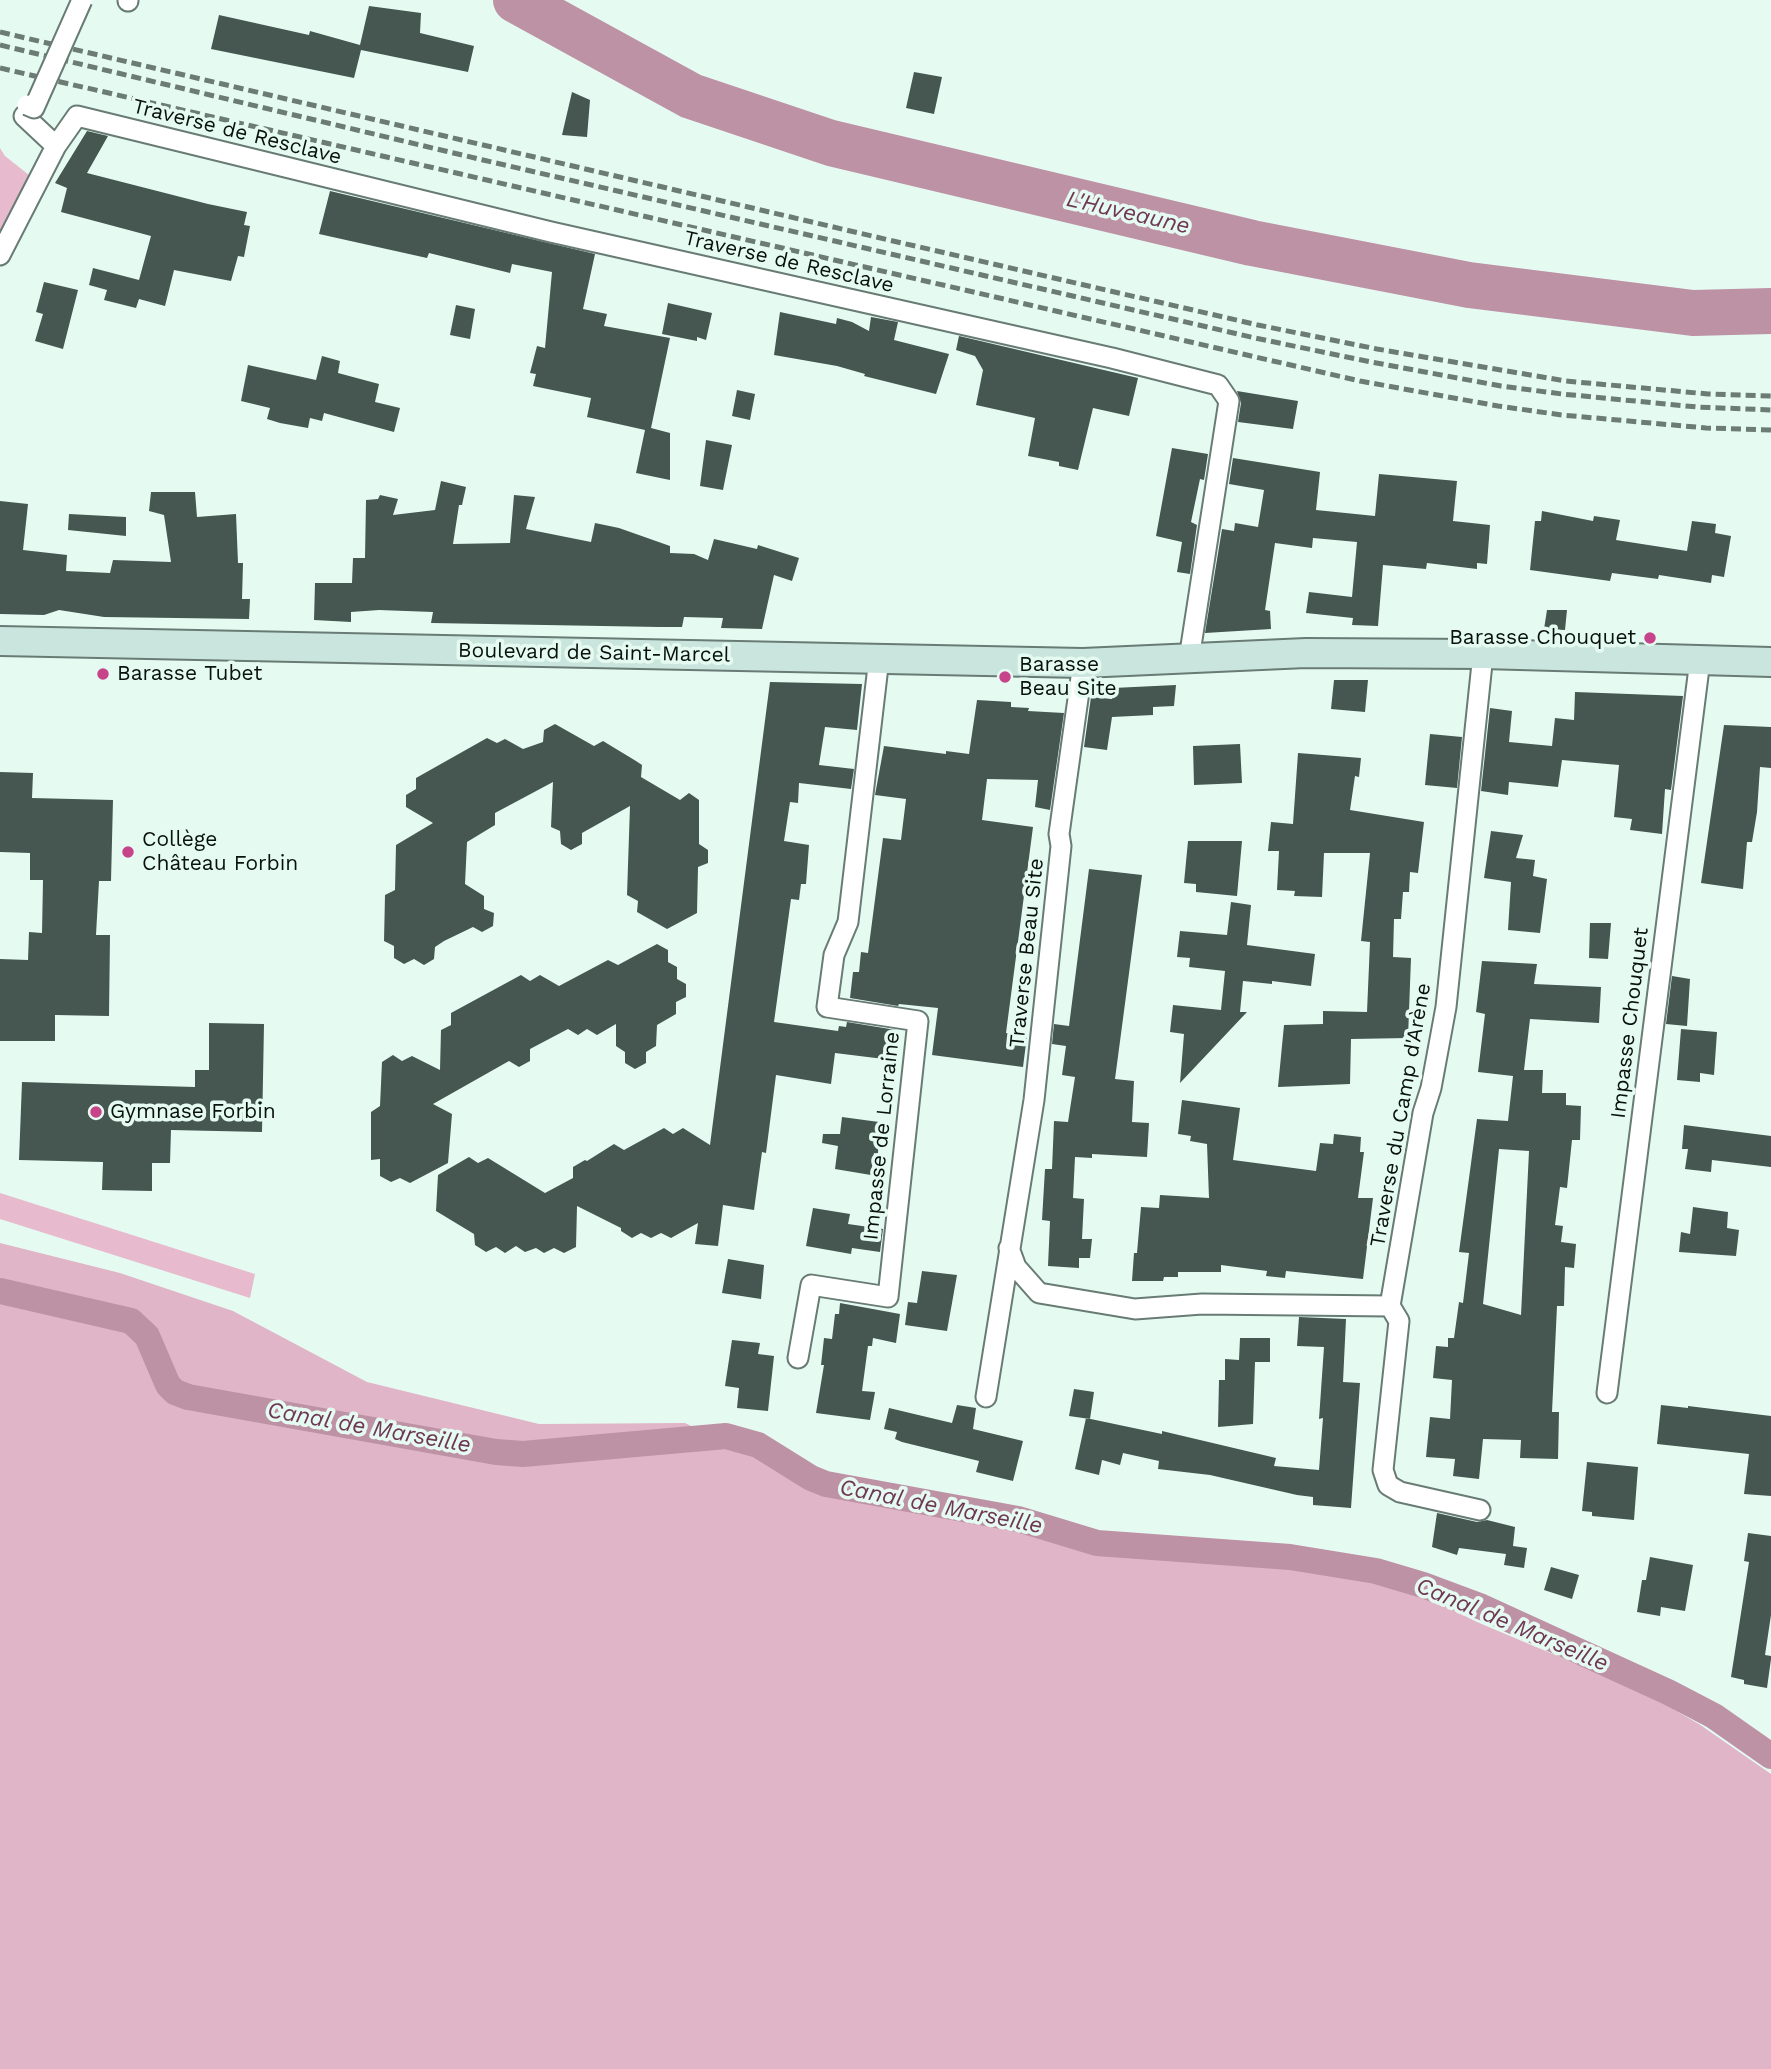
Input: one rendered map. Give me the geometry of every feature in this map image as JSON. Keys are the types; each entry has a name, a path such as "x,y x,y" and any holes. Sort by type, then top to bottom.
{"street":[{"path":"0,255 57,146 26,110 34,108 82,0"},
{"name":"Traverse de Resclave","path":"57,146 77,116 551,232 1112,358 1218,386 1230,401 1189,659"},
{"name":"Boulevard de Saint-Marcel","path":"0,642 1083,663 1307,653 1483,654 1771,662"},
{"name":"Traverse du Camp d'Arène","path":"1480,1510 1400,1492 1388,1485 1382,1470 1399,1321 1390,1306 1423,1113 1431,1088 1446,1007 1483,654"},
{"name":"Impasse de Lorraine","path":"798,1358 811,1284 888,1297 918,1021 827,1007 834,955 848,922 879,659"},
{"name":"Impasse Chouquet","path":"1606,1393 1700,660"},
{"name":"Traverse Beau Site","path":"986,1397 1034,1100 1061,846 1059,834 1083,663"},
{"path":"1009,1247 1016,1267 1039,1293 1135,1309 1202,1304 1390,1306"}],"shaded area":[{"path":"0,148 5,156 29,175 0,235"},
{"path":"0,1193 255,1274 250,1298 0,1219"},
{"path":"0,1243 120,1273 233,1311 367,1382 539,1424 685,1423 755,1457 838,1489 920,1489 1129,1557 1387,1577 1477,1622 1645,1693 1699,1724 1771,1774 1771,2069 0,2069"}],"building":[{"path":"369,6 421,13 420,33 474,46 468,72 361,50 354,78 211,49 219,15 309,35 310,31 360,45"},
{"path":"914,72 942,77 934,114 906,108"},
{"path":"572,92 590,100 587,137 562,135"},
{"path":"87,131 108,136 87,173 247,212 244,225 250,226 244,257 238,256 231,281 174,270 165,306 139,299 136,308 104,300 107,290 89,285 93,268 139,280 151,236 61,212 67,188 55,183"},
{"path":"330,191 595,254 583,309 607,314 604,326 670,338 651,428 670,433 670,480 636,473 645,430 587,417 591,398 533,386 536,374 530,373 537,346 545,348 552,272 512,264 510,273 429,253 427,258 319,234"},
{"path":"44,282 78,290 63,349 35,341 43,314 36,312"},
{"path":"668,303 712,313 706,340 697,337 697,341 662,334"},
{"path":"456,305 475,309 470,339 450,335"},
{"path":"780,312 836,324 837,318 869,331 871,317 898,322 894,340 949,354 936,394 864,376 865,374 837,366 774,355"},
{"path":"959,336 1138,378 1129,416 1093,408 1078,470 1059,466 1059,462 1028,456 1035,418 976,405 983,370 975,356 956,350"},
{"path":"322,356 340,361 338,373 379,384 375,402 400,408 394,432 324,413 322,421 310,418 308,428 280,423 267,419 270,408 241,401 248,365 316,380"},
{"path":"737,390 755,394 750,420 732,416"},
{"path":"1237,391 1298,401 1293,429 1238,422 1241,403"},
{"path":"706,440 732,445 723,490 700,486"},
{"path":"1172,448 1208,454 1204,480 1200,479 1191,522 1197,525 1190,574 1177,572 1182,542 1156,536"},
{"path":"1233,458 1320,472 1316,510 1375,516 1379,474 1457,481 1453,521 1490,525 1487,564 1477,563 1477,569 1427,563 1426,569 1383,565 1378,626 1352,625 1353,618 1306,613 1309,592 1352,597 1357,542 1313,538 1312,548 1275,543 1265,610 1270,611 1271,629 1205,633 1222,529 1234,531 1235,523 1258,527 1264,490 1229,484"},
{"path":"441,481 466,487 462,505 459,505 453,544 510,543 514,495 535,497 526,529 591,542 595,523 619,528 670,546 670,553 694,554 708,560 714,539 757,549 758,545 799,558 792,581 774,575 762,629 721,628 723,618 684,617 682,627 431,623 433,612 379,610 351,612 351,622 314,620 315,583 352,583 353,558 365,558 366,500 378,499 380,495 398,499 393,515 435,510"},
{"path":"151,492 195,492 197,517 236,514 238,563 243,563 242,599 250,599 249,619 104,617 59,610 44,615 0,614 0,501 28,504 23,550 67,555 66,571 110,573 113,560 171,562 164,515 149,511"},
{"path":"1542,511 1593,521 1594,516 1620,520 1616,540 1687,551 1692,521 1716,524 1715,533 1731,536 1724,577 1712,575 1711,583 1659,575 1658,579 1612,573 1610,581 1530,570 1535,521 1541,521"},
{"path":"69,514 126,517 126,536 68,530"},
{"path":"1547,610 1567,610 1565,630 1544,629"},
{"path":"1334,680 1368,680 1365,712 1331,709"},
{"path":"770,682 862,684 857,730 825,727 819,765 854,769 851,789 799,783 798,803 790,802 784,841 809,845 806,884 801,884 799,900 791,899 774,1022 838,1031 839,1026 846,1027 847,1022 896,1030 892,1060 835,1053 831,1084 776,1075 766,1153 762,1152 754,1210 723,1205 718,1246 695,1244 698,1223 671,1238 661,1233 651,1238 641,1233 632,1238 621,1231 621,1228 577,1206 576,1247 564,1253 554,1248 544,1253 536,1248 525,1252 516,1246 505,1253 496,1247 486,1252 475,1245 474,1234 436,1211 438,1175 469,1157 478,1163 488,1158 545,1193 573,1178 573,1167 614,1144 624,1150 664,1128 673,1134 683,1128 710,1145"},
{"path":"1176,685 1174,706 1153,707 1153,715 1112,717 1107,750 1084,747 1091,697 1112,699 1113,688"},
{"path":"1575,692 1683,696 1671,790 1665,789 1662,834 1630,830 1632,819 1614,817 1619,765 1562,760 1558,787 1509,782 1508,795 1481,791 1490,708 1512,711 1509,742 1552,746 1555,718 1574,720"},
{"path":"977,700 1011,702 1011,707 1029,708 1028,711 1064,713 1050,810 1035,807 1038,780 987,779 982,820 1033,827 1006,1033 1027,1036 1023,1067 932,1055 938,1008 898,1006 850,998 853,972 859,972 861,952 868,953 883,838 901,840 906,799 875,795 884,746 946,754 946,751 969,754"},
{"path":"555,724 594,746 603,741 636,761 642,765 641,777 680,800 689,793 699,800 699,844 708,850 708,863 698,867 697,913 667,929 637,912 638,901 627,895 630,806 582,833 582,844 571,850 561,844 560,831 551,827 553,782 495,813 495,825 467,842 465,884 484,896 484,909 494,913 493,926 482,932 473,927 444,941 435,947 434,959 424,965 414,959 404,964 394,958 394,946 384,941 385,895 395,890 396,845 433,823 406,807 406,795 416,789 416,778 487,738 497,743 505,739 523,749 543,742 544,730"},
{"path":"1724,725 1771,727 1771,768 1760,767 1757,812 1752,842 1747,842 1743,889 1701,883"},
{"path":"1430,734 1462,737 1457,788 1425,785"},
{"path":"1240,744 1242,783 1194,785 1193,746"},
{"path":"1298,753 1361,758 1359,777 1355,776 1350,810 1424,822 1418,873 1410,872 1409,892 1403,892 1401,919 1394,919 1393,957 1411,958 1408,1038 1351,1039 1350,1084 1278,1087 1284,1025 1323,1024 1323,1011 1367,1012 1370,942 1361,941 1370,853 1324,853 1322,897 1294,896 1295,891 1277,890 1279,851 1268,851 1271,822 1293,824"},
{"path":"0,772 33,773 32,798 113,800 111,881 99,881 96,935 110,935 109,1016 55,1015 55,1041 0,1041 0,959 28,960 29,932 42,933 43,880 30,880 30,853 0,852"},
{"path":"1491,831 1523,835 1516,858 1535,860 1533,876 1547,879 1540,933 1508,930 1511,882 1484,878"},
{"path":"1188,841 1242,841 1237,896 1196,892 1196,884 1184,883"},
{"path":"1089,869 1142,875 1115,1079 1134,1081 1132,1122 1149,1123 1147,1157 1092,1154 1092,1158 1075,1157 1073,1198 1084,1199 1082,1239 1092,1239 1090,1258 1079,1258 1079,1268 1048,1266 1050,1221 1042,1220 1045,1169 1052,1169 1054,1121 1068,1122 1075,1077 1062,1075 1066,1046 1052,1044 1054,1024 1069,1026"},
{"path":"1231,902 1251,905 1247,945 1315,954 1311,986 1272,981 1272,984 1243,981 1240,1012 1247,1012 1180,1083 1184,1034 1170,1032 1173,1005 1221,1010 1225,971 1189,967 1190,958 1177,957 1180,931 1227,935"},
{"path":"1590,923 1611,923 1608,959 1589,958"},
{"path":"657,944 668,950 668,962 677,967 677,979 686,984 686,997 676,1002 676,1014 657,1025 656,1046 646,1052 646,1063 635,1069 625,1063 625,1052 616,1046 616,1024 597,1035 587,1029 578,1035 568,1029 530,1049 530,1061 519,1067 509,1061 433,1104 452,1114 448,1163 410,1183 400,1178 391,1182 380,1176 380,1159 371,1160 371,1112 380,1106 382,1062 393,1055 402,1061 412,1056 440,1070 441,1030 451,1025 451,1013 521,975 530,981 540,975 559,986 608,960 618,965"},
{"path":"1482,961 1537,964 1534,984 1601,987 1599,1023 1530,1019 1524,1070 1543,1070 1542,1093 1566,1093 1566,1105 1581,1106 1580,1140 1572,1140 1567,1188 1560,1187 1555,1225 1563,1226 1561,1242 1576,1244 1574,1268 1565,1267 1564,1306 1557,1306 1552,1412 1559,1412 1558,1459 1520,1458 1521,1440 1483,1439 1479,1479 1453,1476 1455,1459 1426,1457 1430,1417 1450,1419 1452,1380 1433,1378 1436,1346 1448,1347 1448,1338 1454,1338 1459,1302 1463,1303 1469,1253 1459,1252 1477,1119 1508,1121 1513,1076 1478,1072 1485,1014 1476,1012","holes":["1499,1149 1529,1151 1521,1315 1483,1304"]},
{"path":"1672,976 1690,979 1687,1026 1666,1024"},
{"name":"Gymnase Forbin","path":"209,1023 264,1024 262,1132 171,1130 170,1163 152,1163 152,1191 102,1190 103,1162 19,1160 22,1082 195,1087 195,1070 209,1070"},
{"path":"1681,1029 1717,1032 1714,1075 1700,1073 1700,1082 1677,1080"},
{"path":"1182,1100 1240,1108 1233,1160 1316,1171 1320,1143 1333,1144 1334,1134 1361,1137 1360,1152 1364,1152 1358,1198 1373,1198 1363,1279 1286,1271 1285,1278 1266,1276 1267,1271 1221,1265 1221,1272 1178,1272 1178,1277 1164,1277 1163,1281 1132,1281 1141,1207 1159,1208 1160,1195 1209,1198 1207,1144 1190,1141 1191,1136 1178,1134"},
{"path":"842,1117 879,1122 878,1154 874,1153 871,1175 835,1169 838,1146 822,1143 823,1134 840,1134"},
{"path":"1684,1125 1771,1136 1771,1167 1712,1160 1711,1172 1685,1169 1688,1149 1682,1149"},
{"path":"1693,1207 1728,1212 1727,1228 1739,1230 1736,1256 1679,1252 1681,1232 1690,1234"},
{"path":"813,1208 850,1214 848,1224 883,1229 880,1252 852,1248 851,1254 806,1246"},
{"path":"728,1259 764,1265 761,1299 722,1293"},
{"path":"922,1271 957,1275 947,1331 905,1325 908,1302 917,1303"},
{"path":"840,1303 900,1314 896,1343 873,1338 872,1346 868,1346 862,1391 875,1392 870,1420 816,1413 824,1365 821,1365 824,1338 832,1339 835,1314 839,1314"},
{"path":"1299,1317 1346,1319 1343,1382 1360,1383 1351,1508 1313,1505 1313,1497 1210,1475 1158,1469 1159,1461 1123,1453 1120,1465 1102,1460 1099,1475 1075,1469 1086,1418 1162,1434 1162,1431 1276,1458 1274,1466 1319,1470 1324,1347 1297,1346"},
{"path":"1240,1338 1270,1338 1270,1362 1255,1362 1253,1424 1218,1427 1219,1380 1225,1380 1225,1359 1239,1360"},
{"path":"732,1340 760,1343 758,1354 774,1356 768,1411 737,1408 739,1388 725,1386"},
{"path":"1074,1389 1094,1392 1090,1419 1069,1416"},
{"path":"957,1405 976,1408 973,1429 1023,1441 1013,1481 976,1472 979,1461 902,1442 895,1439 897,1432 884,1429 889,1408 952,1423"},
{"path":"1661,1405 1771,1416 1771,1496 1744,1494 1749,1454 1657,1444"},
{"path":"1587,1462 1638,1467 1634,1520 1592,1516 1592,1512 1582,1511"},
{"path":"1437,1513 1515,1527 1513,1546 1527,1548 1524,1568 1504,1565 1506,1554 1459,1548 1457,1555 1432,1547"},
{"path":"1748,1533 1771,1536 1771,1615 1765,1655 1771,1656 1771,1659 1767,1688 1744,1684 1744,1680 1731,1677 1749,1562 1744,1561"},
{"path":"1650,1557 1693,1565 1685,1611 1661,1607 1660,1616 1637,1612 1642,1580 1646,1580"},
{"path":"1551,1567 1579,1575 1572,1599 1544,1590"}],"waterway":[{"name":"L'Huveaune","path":"516,0 691,96 831,143 1252,243 1469,285 1693,313 1771,311"},
{"name":"Canal de Marseille","path":"0,1291 131,1321 147,1336 168,1385 175,1392 188,1397 496,1452 523,1454 726,1436 758,1445 811,1478 826,1484 1018,1519 1097,1543 1290,1557 1376,1571 1482,1607 1668,1692 1714,1716 1771,1756"}],"railway":[{"path":"0,32 1258,325 1377,349 1566,381 1708,394 1771,396"},
{"path":"0,45 483,160 1255,338 1371,362 1501,386 1562,394 1697,407 1771,410"},
{"path":"0,68 1360,381 1562,415 1706,428 1771,430"}],"place":[{"name":"Barasse Chouquet","path":"1650,638"},
{"name":"Barasse Tubet","path":"103,674"},
{"name":"Barasse Beau Site","path":"1005,677"},
{"name":"Collège Château Forbin","path":"128,852"},
{"name":"Gymnase Forbin","path":"96,1112"}]}
